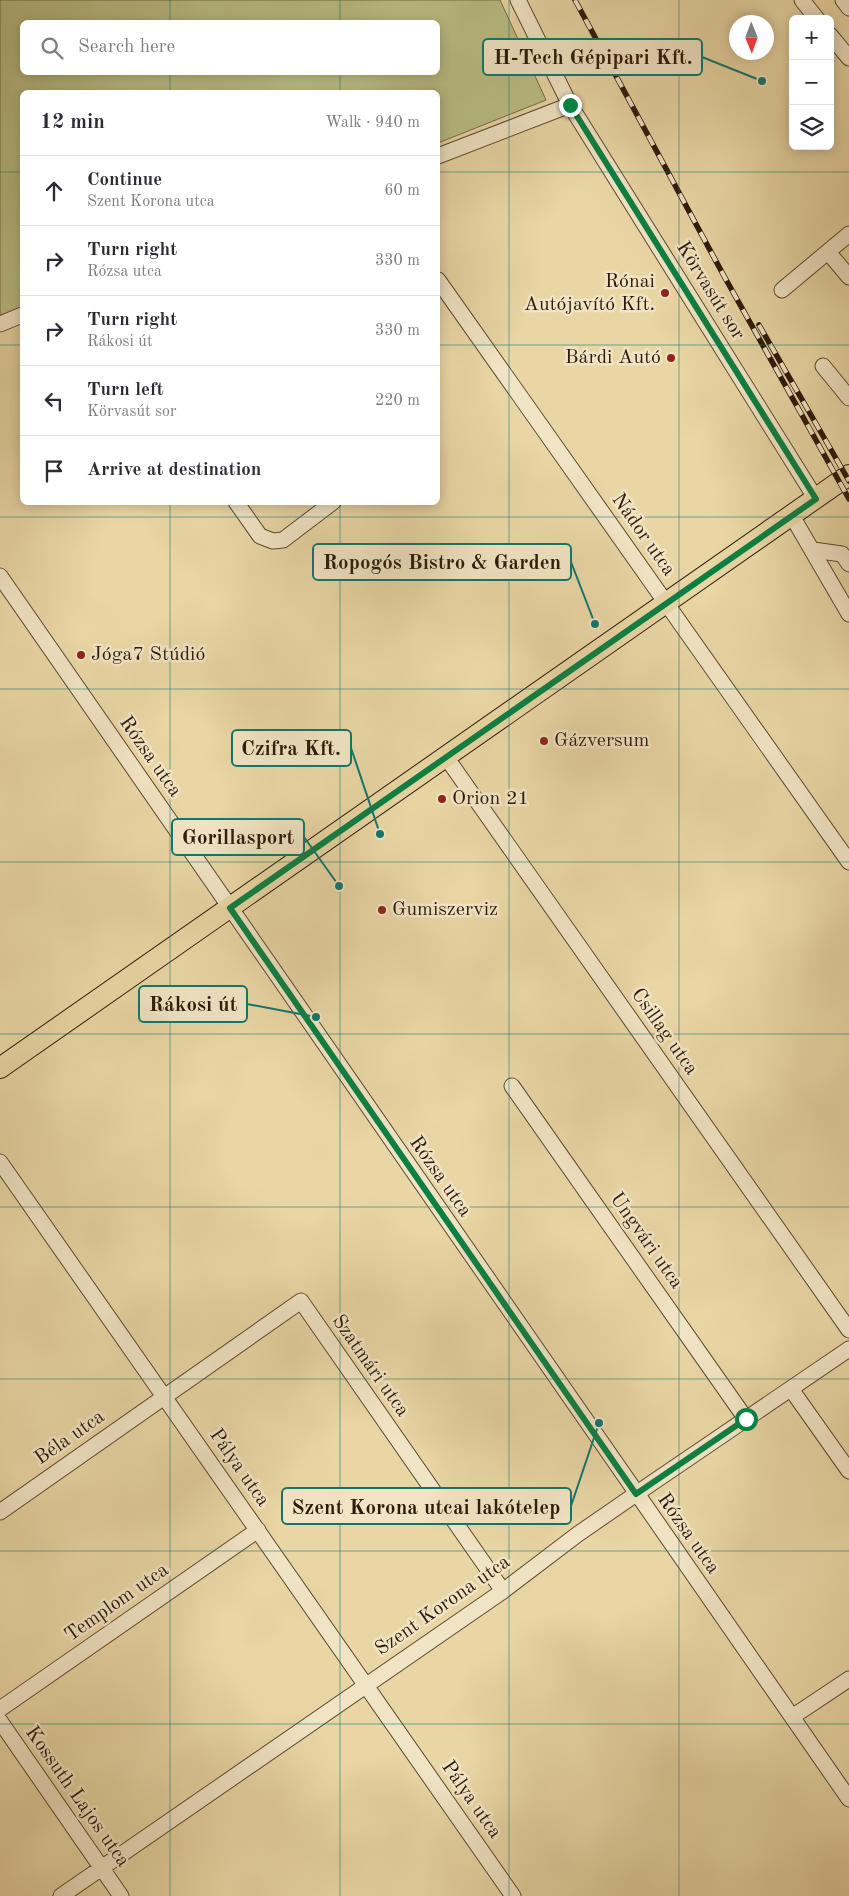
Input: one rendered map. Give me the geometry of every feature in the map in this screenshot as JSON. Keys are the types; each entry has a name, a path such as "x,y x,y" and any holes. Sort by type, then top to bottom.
{"main road":[{"path":"0,1068 849,475"}],"street":[{"name":"Körvasút sor","path":"518,0 570,105 816,499"},
{"path":"802,0 814,15"},
{"path":"843,0 849,8"},
{"path":"834,40 849,58"},
{"path":"440,155 570,105"},
{"path":"782,290 849,234"},
{"path":"828,252 849,277"},
{"name":"Nádor utca","path":"440,283 849,862"},
{"path":"0,324 20,316"},
{"path":"823,366 849,398"},
{"path":"238,505 260,536 273,541 284,540 329,505"},
{"path":"792,516 849,614"},
{"path":"813,550 842,554 849,564"},
{"name":"Rózsa utca","path":"0,576 849,1799"},
{"name":"Csillag utca","path":"446,757 849,1330"},
{"name":"Ungvári utca","path":"512,1086 746,1419"},
{"name":"Pálya utca","path":"0,1162 513,1896"},
{"name":"Szatmári utca","path":"164,1396 301,1301 503,1591"},
{"name":"Szent Korona utca","path":"60,1896 503,1591 578,1534 849,1349"},
{"path":"791,1389 849,1471"},
{"name":"Béla utca","path":"0,1512 164,1396"},
{"name":"Templom utca","path":"0,1709 258,1530"},
{"path":"792,1717 849,1679"},
{"name":"Kossuth Lajos utca","path":"0,1721 121,1896"}],"green space":[{"path":"0,0 500,0 546,100 440,142 440,90 20,90 20,309 0,317"}],"railway":[{"path":"575,0 724,276 849,499"},
{"path":"759,325 849,481"}],"place":[{"name":"H-Tech Gépipari Kft.","path":"762,81"},
{"name":"Rónai Autójavító Kft.","path":"665,293"},
{"name":"Bárdi Autó","path":"671,358"},
{"name":"Ropogós Bistro & Garden","path":"595,624"},
{"name":"Jóga7 Stúdió","path":"81,655"},
{"name":"Gázversum","path":"544,741"},
{"name":"Orion 21","path":"442,799"},
{"name":"Czifra Kft.","path":"380,834"},
{"name":"Gorillasport","path":"339,886"},
{"name":"Gumiszerviz","path":"382,910"},
{"name":"Rákosi út","path":"316,1017"},
{"name":"Szent Korona utcai lakótelep","path":"599,1423"}],"route":[{"path":"570,105 816,499 230,908 636,1494 746,1419"}]}
